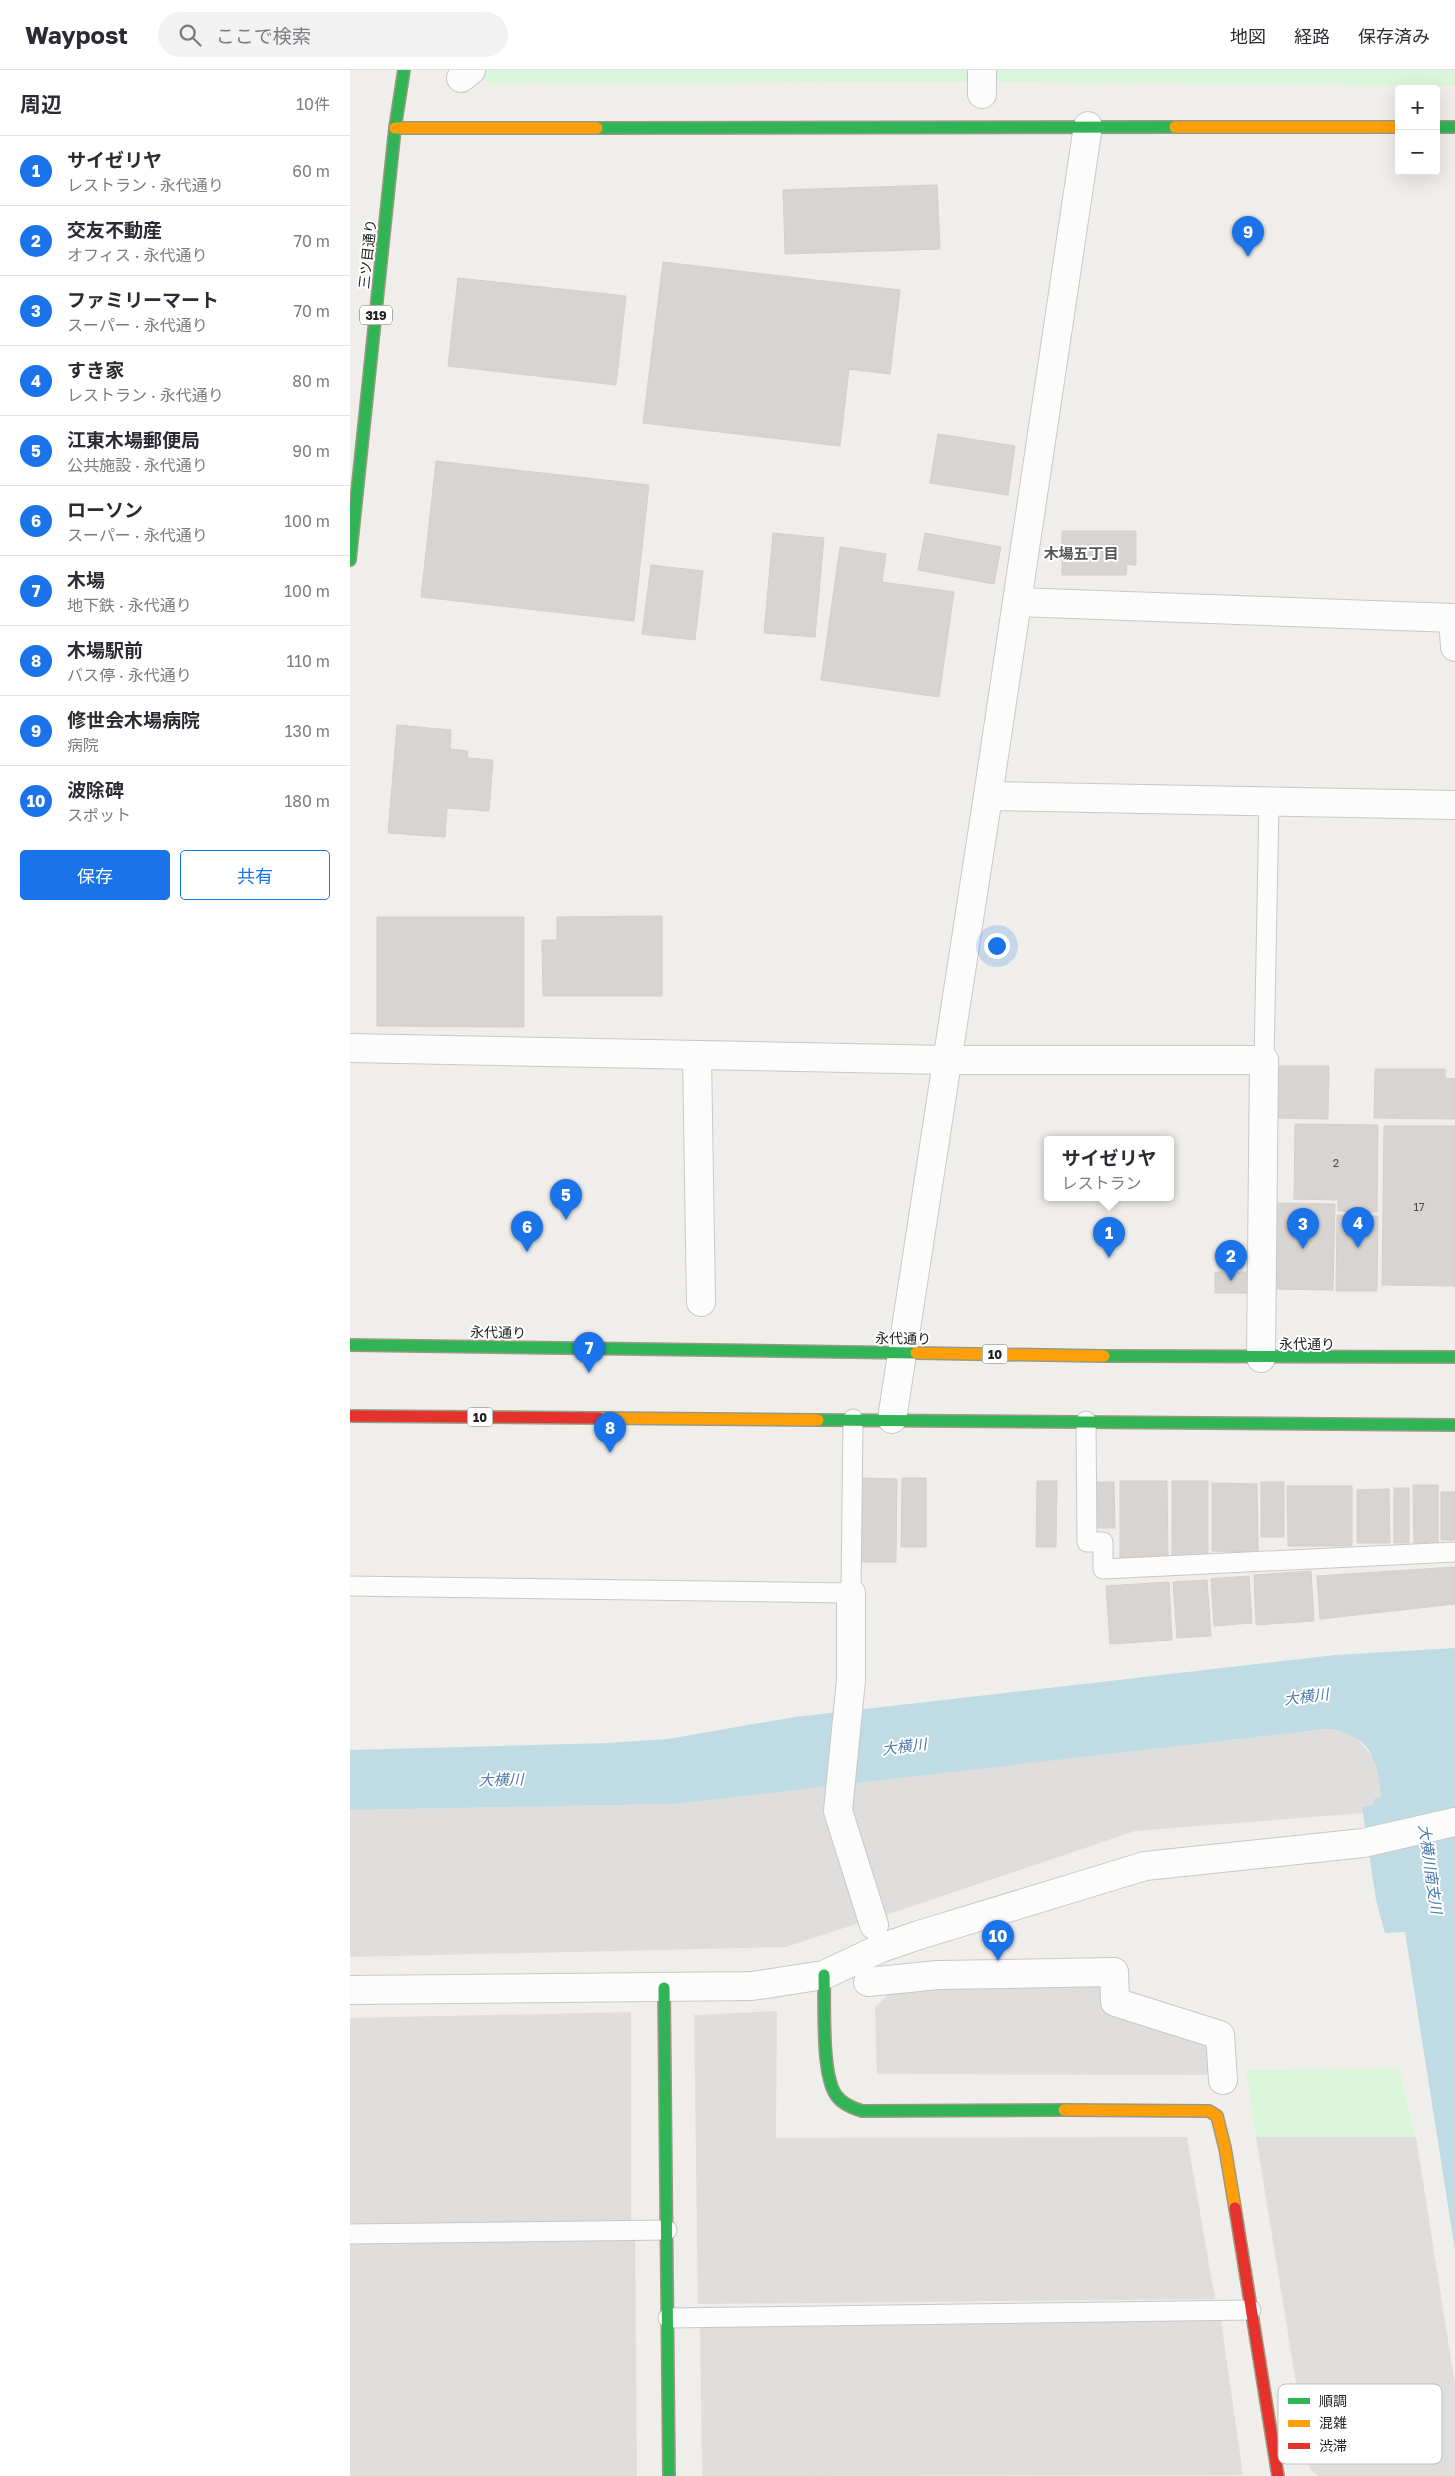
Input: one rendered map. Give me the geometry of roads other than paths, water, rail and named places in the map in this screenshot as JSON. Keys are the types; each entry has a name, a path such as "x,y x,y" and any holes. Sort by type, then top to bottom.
{"main road":[{"name":"三ツ目通り","path":"350,560 395,128 404,70"},
{"path":"395,128 1395,127"},
{"path":"1440,127 1455,127"},
{"name":"永代通り","path":"350,1345 1261,1358 1455,1357"},
{"name":"10","path":"350,1416 1455,1425"},
{"path":"824,1975 829,2074 833,2092 843,2104 862,2111 1198,2110 1209,2111 1217,2116 1225,2148 1278,2476"},
{"path":"664,1988 669,2476"}],"street":[{"path":"892,1419 988,796 1088,126"},
{"path":"1017,602 1454,618 1455,647"},
{"path":"988,796 1269,803 1455,805"},
{"path":"350,1048 947,1060 1264,1060 1261,1358"},
{"path":"697,1055 700,1302"},
{"path":"851,1593 851,1680 838,1811 874,1925"},
{"path":"350,1990 752,1986 824,1975 881,1948 919,1935 1145,1866 1363,1843 1455,1822"},
{"path":"868,1982 938,1975 1114,1972 1115,2002 1220,2035 1223,2080"}],"lane":[{"path":"1264,1060 1269,803"},
{"path":"350,1586 851,1593 853,1419"},
{"path":"1086,1421 1087,1542 1103,1542 1103,1569 1455,1552"},
{"path":"350,2234 667,2230"},
{"path":"668,2318 1251,2310"}],"water":[{"path":"1455,1648 1455,2250 1405,1932 1385,1933 1376,1900 1362,1807 1374,1805 1374,1799 1381,1797 1377,1770 1369,1750 1353,1737 1342,1732 1327,1729 672,1804 350,1810 350,1750 607,1743 668,1739 795,1717 1335,1655"}],"place":[{"name":"修世会木場病院","path":"1248,257"},
{"name":"江東木場郵便局","path":"566,1220"},
{"name":"すき家","path":"1358,1248"},
{"name":"ファミリーマート","path":"1303,1249"},
{"name":"ローソン","path":"527,1252"},
{"name":"サイゼリヤ","path":"1109,1258"},
{"name":"交友不動産","path":"1231,1281"},
{"name":"木場","path":"589,1373"},
{"name":"木場駅前","path":"610,1453"},
{"name":"波除碑","path":"998,1961"}],"district":[{"name":"木場五丁目","path":"1081,553"}],"water label":[{"name":"大横川","path":"1306,1696"},
{"name":"大横川","path":"904,1746"},
{"name":"大横川","path":"501,1779"},
{"name":"大横川南支川","path":"1431,1869"}]}
